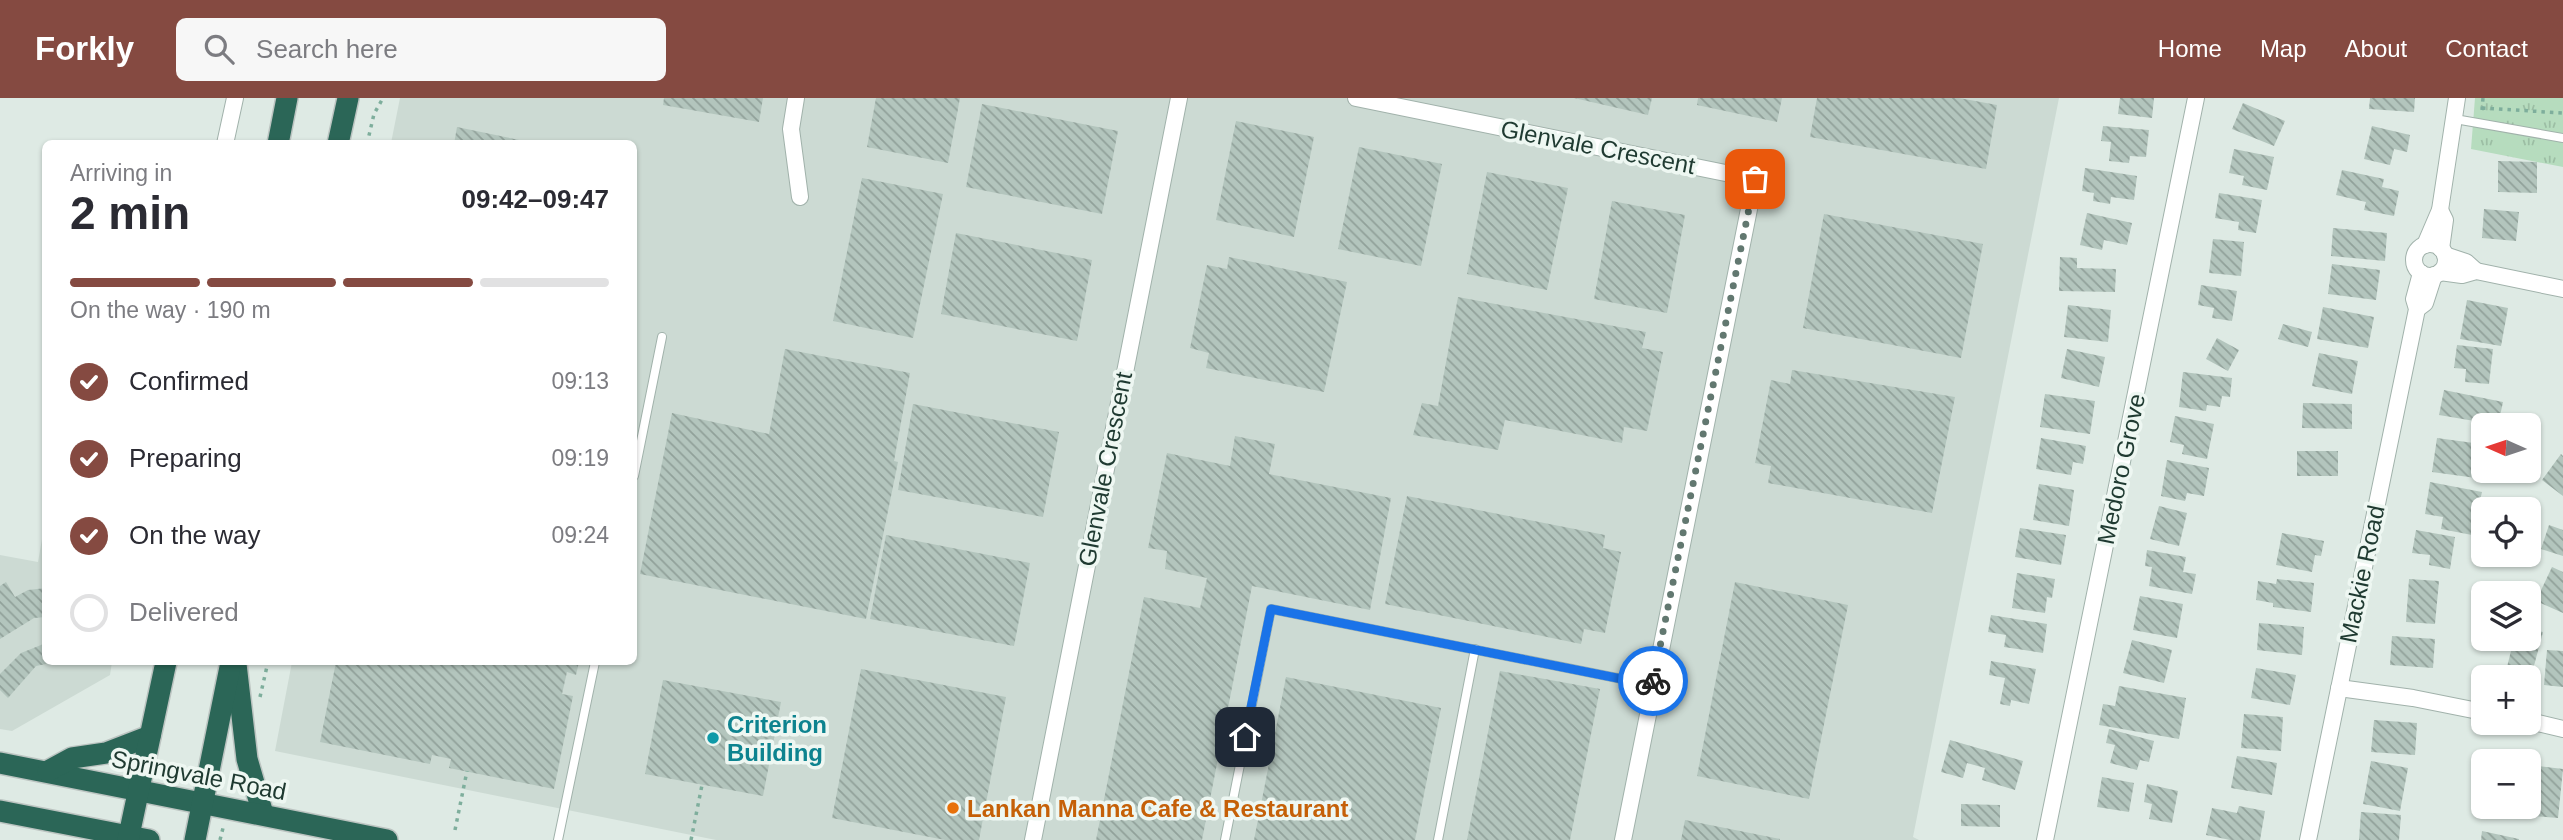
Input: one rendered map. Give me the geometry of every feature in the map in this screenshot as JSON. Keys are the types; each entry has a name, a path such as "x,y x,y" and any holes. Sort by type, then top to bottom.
{"highway":[{"path":"279,140 287,98"},
{"path":"339,140 348,98"},
{"path":"0,811 63,831 136,839 139,790 165,665"},
{"path":"195,840 232,665"},
{"path":"233,665 247,759 263,814"},
{"path":"48,771 72,758 106,753 150,736"},
{"name":"Springvale Road","path":"0,762 387,840"}],"street":[{"path":"226,140 235,98"},
{"path":"796,98 792,129 800,197"},
{"name":"Glenvale Crescent","path":"1033,840 1179,98"},
{"name":"Glenvale Crescent","path":"1356,98 1755,179 1623,840"},
{"name":"Medoro Grove","path":"2045,840 2196,98"},
{"path":"2432,273 2445,264 2437,249 2440,210 2457,98"},
{"path":"2476,271 2466,262 2437,249 2415,254 2414,261 2432,273 2462,275 2476,271 2563,289"},
{"name":"Mackie Road","path":"2308,840 2417,309 2414,299 2432,273"},
{"path":"2340,683 2379,686 2413,698 2471,710"},
{"path":"2541,724 2563,729"}],"lane":[{"path":"2455,118 2563,138"},
{"path":"637,462 663,337"},
{"path":"1225,840 1271,609 1652,685"},
{"path":"1438,840 1475,649"},
{"path":"558,840 594,665"}],"path":[{"path":"368,140 374,114 383,98"},
{"path":"2483,98 2482,108 2563,113"},
{"path":"455,830 467,771"},
{"path":"691,840 702,785"}],"shaded area":[{"path":"400,98 2059,98 1913,837 1919,840 716,840 275,751 291,665 637,665 637,140 392,140"},
{"path":"42,539 42,665 112,665 110,675 12,731 0,729 0,555 38,562"}],"green space":[{"path":"2475,98 2563,98 2563,167 2471,149"}],"building":[{"path":"664,98 763,98 759,122 663,105"},
{"path":"876,98 960,98 948,163 867,147"},
{"path":"1574,98 1652,98 1648,115"},
{"path":"1698,98 1782,98 1777,122 1697,105"},
{"path":"1817,98 1959,98 1997,105 1986,169 1810,137"},
{"path":"2120,98 2154,98 2152,118 2118,114"},
{"path":"2370,98 2415,98 2414,112 2369,109"},
{"path":"2243,103 2285,121 2274,146 2232,129"},
{"path":"982,104 1118,131 1102,214 966,187"},
{"path":"1236,121 1314,137 1294,237 1216,220"},
{"path":"2103,126 2149,130 2146,157 2130,156 2129,163 2109,161 2111,142 2101,141"},
{"path":"2372,126 2410,135 2407,152 2394,149 2390,165 2364,159"},
{"path":"457,127 519,140 455,140"},
{"path":"1359,147 1442,164 1421,266 1338,249"},
{"path":"2234,149 2274,157 2267,190 2242,185 2244,176 2229,173"},
{"path":"2498,161 2537,162 2537,193 2498,192"},
{"path":"2085,168 2137,176 2134,200 2111,197 2110,204 2093,201 2094,193 2082,191"},
{"path":"2342,170 2384,179 2382,187 2399,191 2394,216 2364,210 2366,202 2336,195"},
{"path":"1487,172 1568,188 1547,290 1467,274"},
{"path":"862,178 943,194 913,338 833,321"},
{"path":"2219,193 2262,200 2256,233 2238,230 2239,222 2215,218"},
{"path":"1612,201 1685,215 1667,313 1594,299"},
{"path":"2484,209 2519,212 2516,241 2482,238"},
{"path":"2087,213 2132,223 2127,245 2104,240 2102,250 2080,245"},
{"path":"1824,214 1983,244 1961,358 1803,328"},
{"path":"2333,228 2387,233 2385,261 2331,256"},
{"path":"956,233 1092,260 1077,341 941,314"},
{"path":"2213,239 2244,242 2241,276 2209,273"},
{"path":"1229,257 1347,282 1324,392 1206,368 1209,353 1190,348 1207,265 1227,269"},
{"path":"2060,257 2077,258 2077,268 2116,269 2115,292 2059,291"},
{"path":"2332,264 2380,270 2376,300 2328,294"},
{"path":"2201,285 2237,291 2232,321 2212,318 2214,308 2198,305"},
{"path":"1458,297 1646,332 1642,348 1663,352 1647,431 1624,427 1622,443 1505,420 1498,450 1413,435 1422,403 1438,406"},
{"path":"2467,300 2508,308 2501,346 2460,339"},
{"path":"2068,305 2111,310 2108,342 2064,337"},
{"path":"2323,307 2374,317 2368,348 2317,339"},
{"path":"2283,324 2312,332 2308,347 2278,339"},
{"path":"2217,338 2239,350 2228,371 2206,359"},
{"path":"2457,345 2493,349 2489,384 2465,382 2466,369 2454,368"},
{"path":"785,349 910,373 894,461 898,462 866,619 640,574 672,413 769,434"},
{"path":"2067,349 2105,357 2099,387 2061,378"},
{"path":"2319,353 2358,361 2352,394 2312,386"},
{"path":"1792,370 1955,397 1932,513 1768,483 1771,466 1755,463 1771,380 1790,384"},
{"path":"2183,372 2232,378 2230,397 2222,396 2220,407 2207,405 2206,411 2179,407"},
{"path":"2444,390 2503,402 2501,413 2471,413 2471,420 2439,415"},
{"path":"2045,394 2095,401 2090,434 2040,427"},
{"path":"2303,403 2352,404 2352,429 2302,428"},
{"path":"913,404 1059,432 1043,517 898,490"},
{"path":"2175,416 2214,424 2207,459 2182,454 2184,445 2170,442"},
{"path":"1235,436 1275,444 1269,474 1391,498 1370,610 1252,586 1202,840 1096,840 1144,597 1200,608 1207,578 1165,569 1167,551 1148,548 1167,453 1230,466"},
{"path":"2041,438 2086,446 2083,464 2073,462 2071,475 2036,469"},
{"path":"2437,438 2471,443 2471,477 2432,472"},
{"path":"2297,451 2338,451 2338,476 2297,476"},
{"path":"2561,454 2563,456 2563,496 2542,480"},
{"path":"2167,460 2209,468 2204,496 2187,493 2185,501 2161,496"},
{"path":"2430,482 2482,492 2481,497 2471,497 2471,535 2441,529 2443,517 2425,514"},
{"path":"2039,484 2074,490 2069,526 2033,520"},
{"path":"1407,496 1605,535 1603,548 1621,552 1605,633 1584,629 1581,644 1385,604"},
{"path":"2159,506 2187,513 2179,546 2150,539"},
{"path":"2549,525 2563,530 2563,556 2541,549"},
{"path":"2020,528 2066,535 2061,565 2015,557"},
{"path":"2416,530 2455,537 2450,569 2429,565 2430,555 2412,553"},
{"path":"2282,533 2324,541 2321,556 2315,555 2312,572 2276,565"},
{"path":"886,535 1030,563 1014,646 870,619"},
{"path":"2147,550 2186,557 2183,572 2196,574 2192,594 2149,586 2152,567 2145,566"},
{"path":"2552,567 2563,572 2563,613 2541,603 2541,590"},
{"path":"2017,573 2055,579 2052,598 2047,597 2045,613 2012,608"},
{"path":"2277,579 2314,583 2311,612 2273,607 2273,603 2256,600 2258,581 2276,584"},
{"path":"2409,579 2439,581 2435,624 2406,622"},
{"path":"6,582 15,597 28,590 42,588 42,617 34,618 0,639 0,586"},
{"path":"1735,582 1848,605 1809,799 1697,776"},
{"path":"2140,596 2183,604 2177,638 2133,630"},
{"path":"1991,615 2047,624 2043,653 2004,647 2006,635 1988,632"},
{"path":"2259,623 2304,627 2302,655 2257,650"},
{"path":"2392,636 2435,639 2433,668 2390,665"},
{"path":"2132,640 2172,650 2164,683 2123,673"},
{"path":"42,645 42,665 36,666 8,698 0,690 0,674 21,653"},
{"path":"2547,650 2563,651 2563,687 2544,685"},
{"path":"2511,651 2538,651 2534,665 2508,665"},
{"path":"1991,661 2036,669 2029,704 2011,700 2010,706 2000,704 2005,678 1989,675"},
{"path":"335,665 578,665 576,675 567,672 562,694 573,696 554,789 449,768 451,759 432,755 430,764 320,742"},
{"path":"2256,668 2296,675 2290,705 2251,698"},
{"path":"861,669 1006,697 979,840 945,840 832,818"},
{"path":"1500,671 1600,689 1570,840 1467,840"},
{"path":"1286,677 1441,708 1415,840 1254,840"},
{"name":"Criterion Building","path":"663,680 781,702 763,796 645,774"},
{"path":"2119,686 2186,698 2179,739 2099,725 2103,704 2115,706"},
{"path":"2244,714 2283,717 2281,751 2241,748"},
{"path":"2374,720 2417,723 2415,755 2371,752"},
{"path":"2109,729 2154,741 2149,762 2140,760 2137,770 2110,763 2115,745 2106,743"},
{"path":"1950,740 2023,761 2015,790 1982,780 1985,768 1967,763 1963,778 1941,772"},
{"path":"2237,756 2277,763 2272,795 2231,788"},
{"path":"2371,761 2408,768 2400,811 2363,804"},
{"path":"2541,766 2563,769 2558,818 2541,817"},
{"path":"2102,777 2134,783 2129,812 2097,807"},
{"path":"2147,784 2178,791 2172,823 2149,819 2152,804 2144,802"},
{"path":"1961,804 2000,805 2000,827 1961,826"},
{"path":"2239,806 2265,811 2260,840 2230,840 2206,835 2212,808 2237,813"},
{"path":"2361,812 2401,815 2399,840 2359,840"},
{"path":"1685,820 1780,839 1780,840 1681,840"},
{"path":"2482,831 2519,839 2519,840 2481,840"}],"way so far":[{"path":"1653,681 1755,179"}],"place":[{"name":"Criterion Building","path":"713,738"},
{"name":"Lankan Manna Cafe & Restaurant","path":"953,808"}],"route":[{"path":"1245,737 1271,609 1652,685 1653,681"}]}
